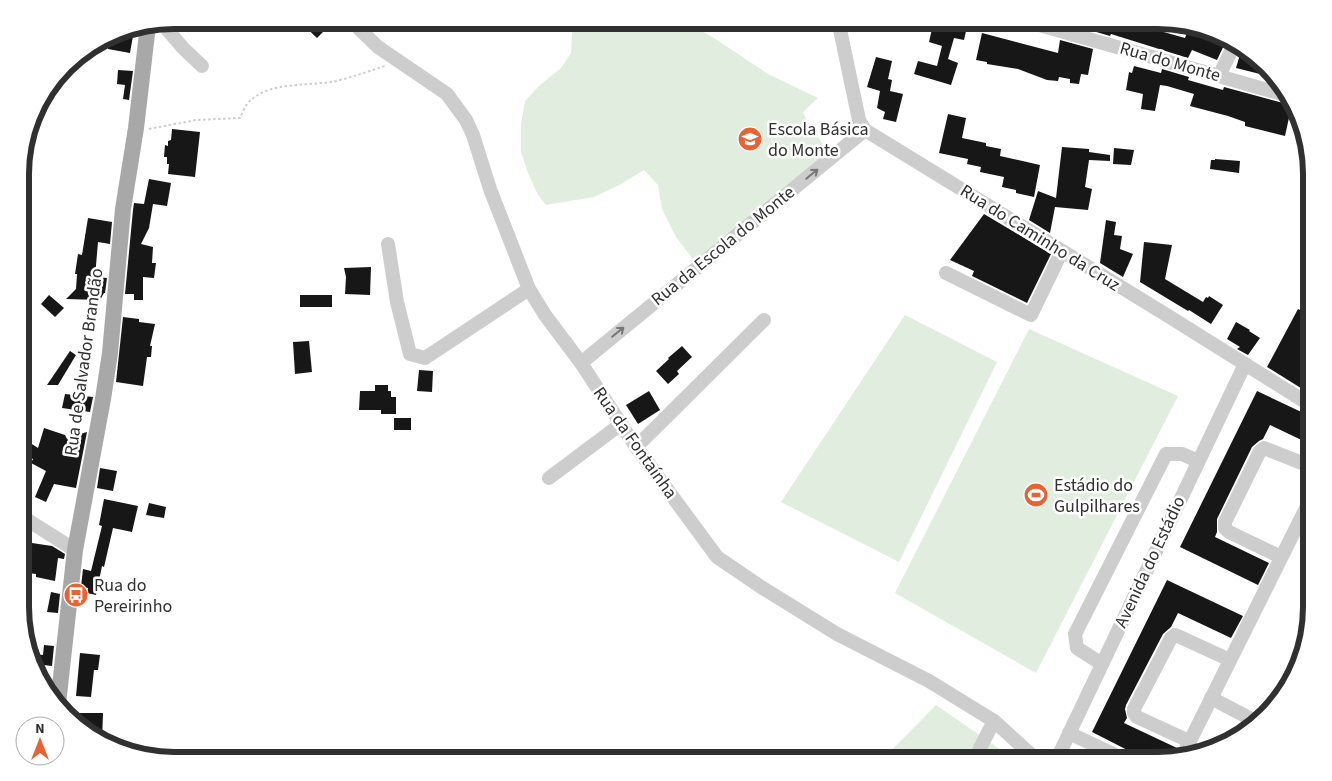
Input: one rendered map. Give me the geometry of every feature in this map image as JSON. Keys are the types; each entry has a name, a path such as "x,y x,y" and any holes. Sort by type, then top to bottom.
{"main road":[{"name":"Rua de Salvador Brandão","path":"59,695 75,550 110,353 123,208 136,128 147,32"}],"street":[{"path":"167,29 202,66"},
{"name":"Rua da Fontaínha","path":"360,29 378,46 447,94 466,120 473,135 490,189 529,289 581,363 636,447 717,557 837,634 929,681 994,721 1028,752"},
{"path":"840,29 859,120 865,130"},
{"name":"Rua do Monte","path":"1054,29 1278,93"},
{"path":"1219,76 1232,49"},
{"name":"Rua do Caminho da Cruz","path":"865,130 1303,400"},
{"name":"Rua da Escola do Monte","path":"581,363 865,130"},
{"path":"388,244 397,302 410,354 425,358 529,289"},
{"path":"946,273 1031,314 1062,251"},
{"path":"636,447 764,320"},
{"name":"Avenida do Estádio","path":"1060,752 1245,364"},
{"path":"549,478 621,424"},
{"path":"1281,557 1228,532 1225,528 1225,522 1260,451 1264,448 1303,463"},
{"name":"Avenida do Estádio","path":"1102,664 1077,648 1075,634 1166,454 1182,454 1198,461"},
{"path":"1185,749 1303,514"},
{"path":"29,521 75,550"},
{"path":"1189,741 1136,717 1134,709 1171,638 1175,635 1230,660"},
{"path":"1211,698 1251,719"},
{"path":"979,752 994,721"},
{"path":"1069,732 1110,752"}],"path":[{"path":"136,128 143,130 196,120 240,118 246,105 257,95 301,84 334,81 393,64 398,59"}],"green space":[{"path":"574,29 698,29 768,74 818,98 803,112 808,123 829,153 696,263 676,237 662,209 658,185 644,170 594,197 546,205 538,195 521,152 521,125 525,101 540,85 561,68 571,53"},
{"path":"905,315 997,362 899,562 781,502"},
{"name":"Estádio do Gulpilhares","path":"1029,329 1178,396 1036,673 895,593"},
{"path":"936,705 1004,752 890,752"}],"building":[{"path":"308,29 326,29 317,38"},
{"path":"932,29 967,29 964,40 954,38 948,59 958,63 951,85 914,74 918,61 937,66 942,46 929,42"},
{"path":"1086,29 1153,29 1185,38 1187,32 1224,45 1217,60 1192,50 1188,58 1111,34 1110,36"},
{"path":"982,33 1058,53 1060,40 1093,49 1088,75 1081,74 1079,84 1070,83 1070,79 1059,77 1058,81 1047,80 1018,69 987,64 987,62 976,60"},
{"path":"133,35 130,53 108,49 109,44"},
{"path":"1240,54 1265,75 1236,68"},
{"path":"876,57 892,61 888,79 892,80 890,91 903,94 896,122 883,119 885,112 877,108 880,91 867,87"},
{"path":"1134,66 1161,73 1162,69 1189,77 1188,80 1223,90 1224,87 1285,104 1290,114 1285,136 1245,126 1245,122 1190,106 1194,94 1167,86 1160,85 1155,111 1141,109 1143,94 1126,90 1129,72 1132,73"},
{"path":"118,70 133,71 129,100 123,99 125,85 117,84"},
{"path":"948,114 966,118 962,138 986,143 986,146 1001,149 1000,156 1040,165 1034,197 1016,193 1016,190 1002,187 1004,177 980,172 981,167 967,164 968,159 939,153"},
{"path":"172,129 200,132 195,177 168,174 169,164 167,164 167,157 164,157 165,145 168,146 168,141 171,140"},
{"path":"1062,147 1089,149 1089,152 1110,155 1110,161 1089,160 1085,187 1092,189 1088,210 1055,207 1050,233 1029,220 1038,191 1056,198"},
{"path":"1114,148 1134,150 1131,165 1113,164"},
{"path":"1211,160 1240,161 1239,173 1210,169"},
{"path":"149,179 171,183 167,206 153,204 149,228 141,244 153,247 152,263 156,263 154,278 143,277 143,300 134,300 134,294 125,294 133,210 134,203 144,204"},
{"path":"984,214 1051,254 1027,303 972,276 974,271 950,260"},
{"path":"88,218 112,222 110,244 98,242 95,277 107,278 105,293 100,300 66,299 76,289 77,274 75,274 78,254 82,255"},
{"path":"1106,220 1116,222 1114,235 1122,236 1120,249 1133,254 1123,277 1100,263"},
{"path":"1144,242 1172,245 1165,279 1203,302 1209,296 1223,305 1211,324 1140,282"},
{"path":"371,267 370,295 345,294 346,277 344,268"},
{"path":"49,295 64,308 55,317 41,304"},
{"path":"300,295 332,295 332,307 300,307"},
{"path":"1298,309 1303,312 1303,389 1267,367"},
{"path":"123,317 155,324 150,346 152,346 151,357 147,357 143,386 116,382"},
{"path":"1236,322 1260,338 1248,355 1237,349 1240,347 1227,339"},
{"path":"309,341 312,372 295,374 293,342"},
{"path":"682,346 692,357 677,371 679,374 668,384 656,371"},
{"path":"70,351 76,355 58,385 47,385"},
{"path":"419,370 433,371 432,392 417,391"},
{"path":"375,385 388,385 391,397 396,397 396,414 381,414 381,410 359,410 360,391 375,391"},
{"path":"649,391 660,410 638,424 626,405"},
{"path":"1257,391 1303,413 1303,441 1270,425 1263,439 1252,447 1217,519 1215,537 1269,563 1258,585 1180,547"},
{"path":"65,394 93,397 90,412 62,408"},
{"path":"394,418 411,418 411,430 394,430"},
{"path":"44,428 65,435 67,439 87,432 76,488 54,484 46,502 35,497 46,471 31,463 33,459 29,457 29,442 38,448"},
{"path":"100,468 117,471 113,491 97,488"},
{"path":"104,499 138,506 132,532 113,528 96,595 87,593 88,588 81,587 83,569 91,571 102,526 99,525"},
{"path":"149,503 166,507 164,518 146,515"},
{"path":"32,543 52,546 65,554 64,559 58,558 55,581 36,577 36,574 29,573"},
{"path":"1167,580 1243,616 1231,638 1178,613 1171,627 1163,634 1126,705 1127,718 1124,723 1177,748 1176,751 1131,752 1092,732"},
{"path":"51,592 60,594 58,613 47,612"},
{"path":"44,645 54,646 52,666 41,665 36,654 43,655"},
{"path":"80,653 100,655 98,670 94,670 91,697 76,696"},
{"path":"77,713 103,713 102,734 85,722"}],"place":[{"name":"Escola Básica do Monte","path":"750,139"},
{"name":"Estádio do Gulpilhares","path":"1036,495"},
{"name":"Rua do Pereirinho","path":"76,595"}]}
